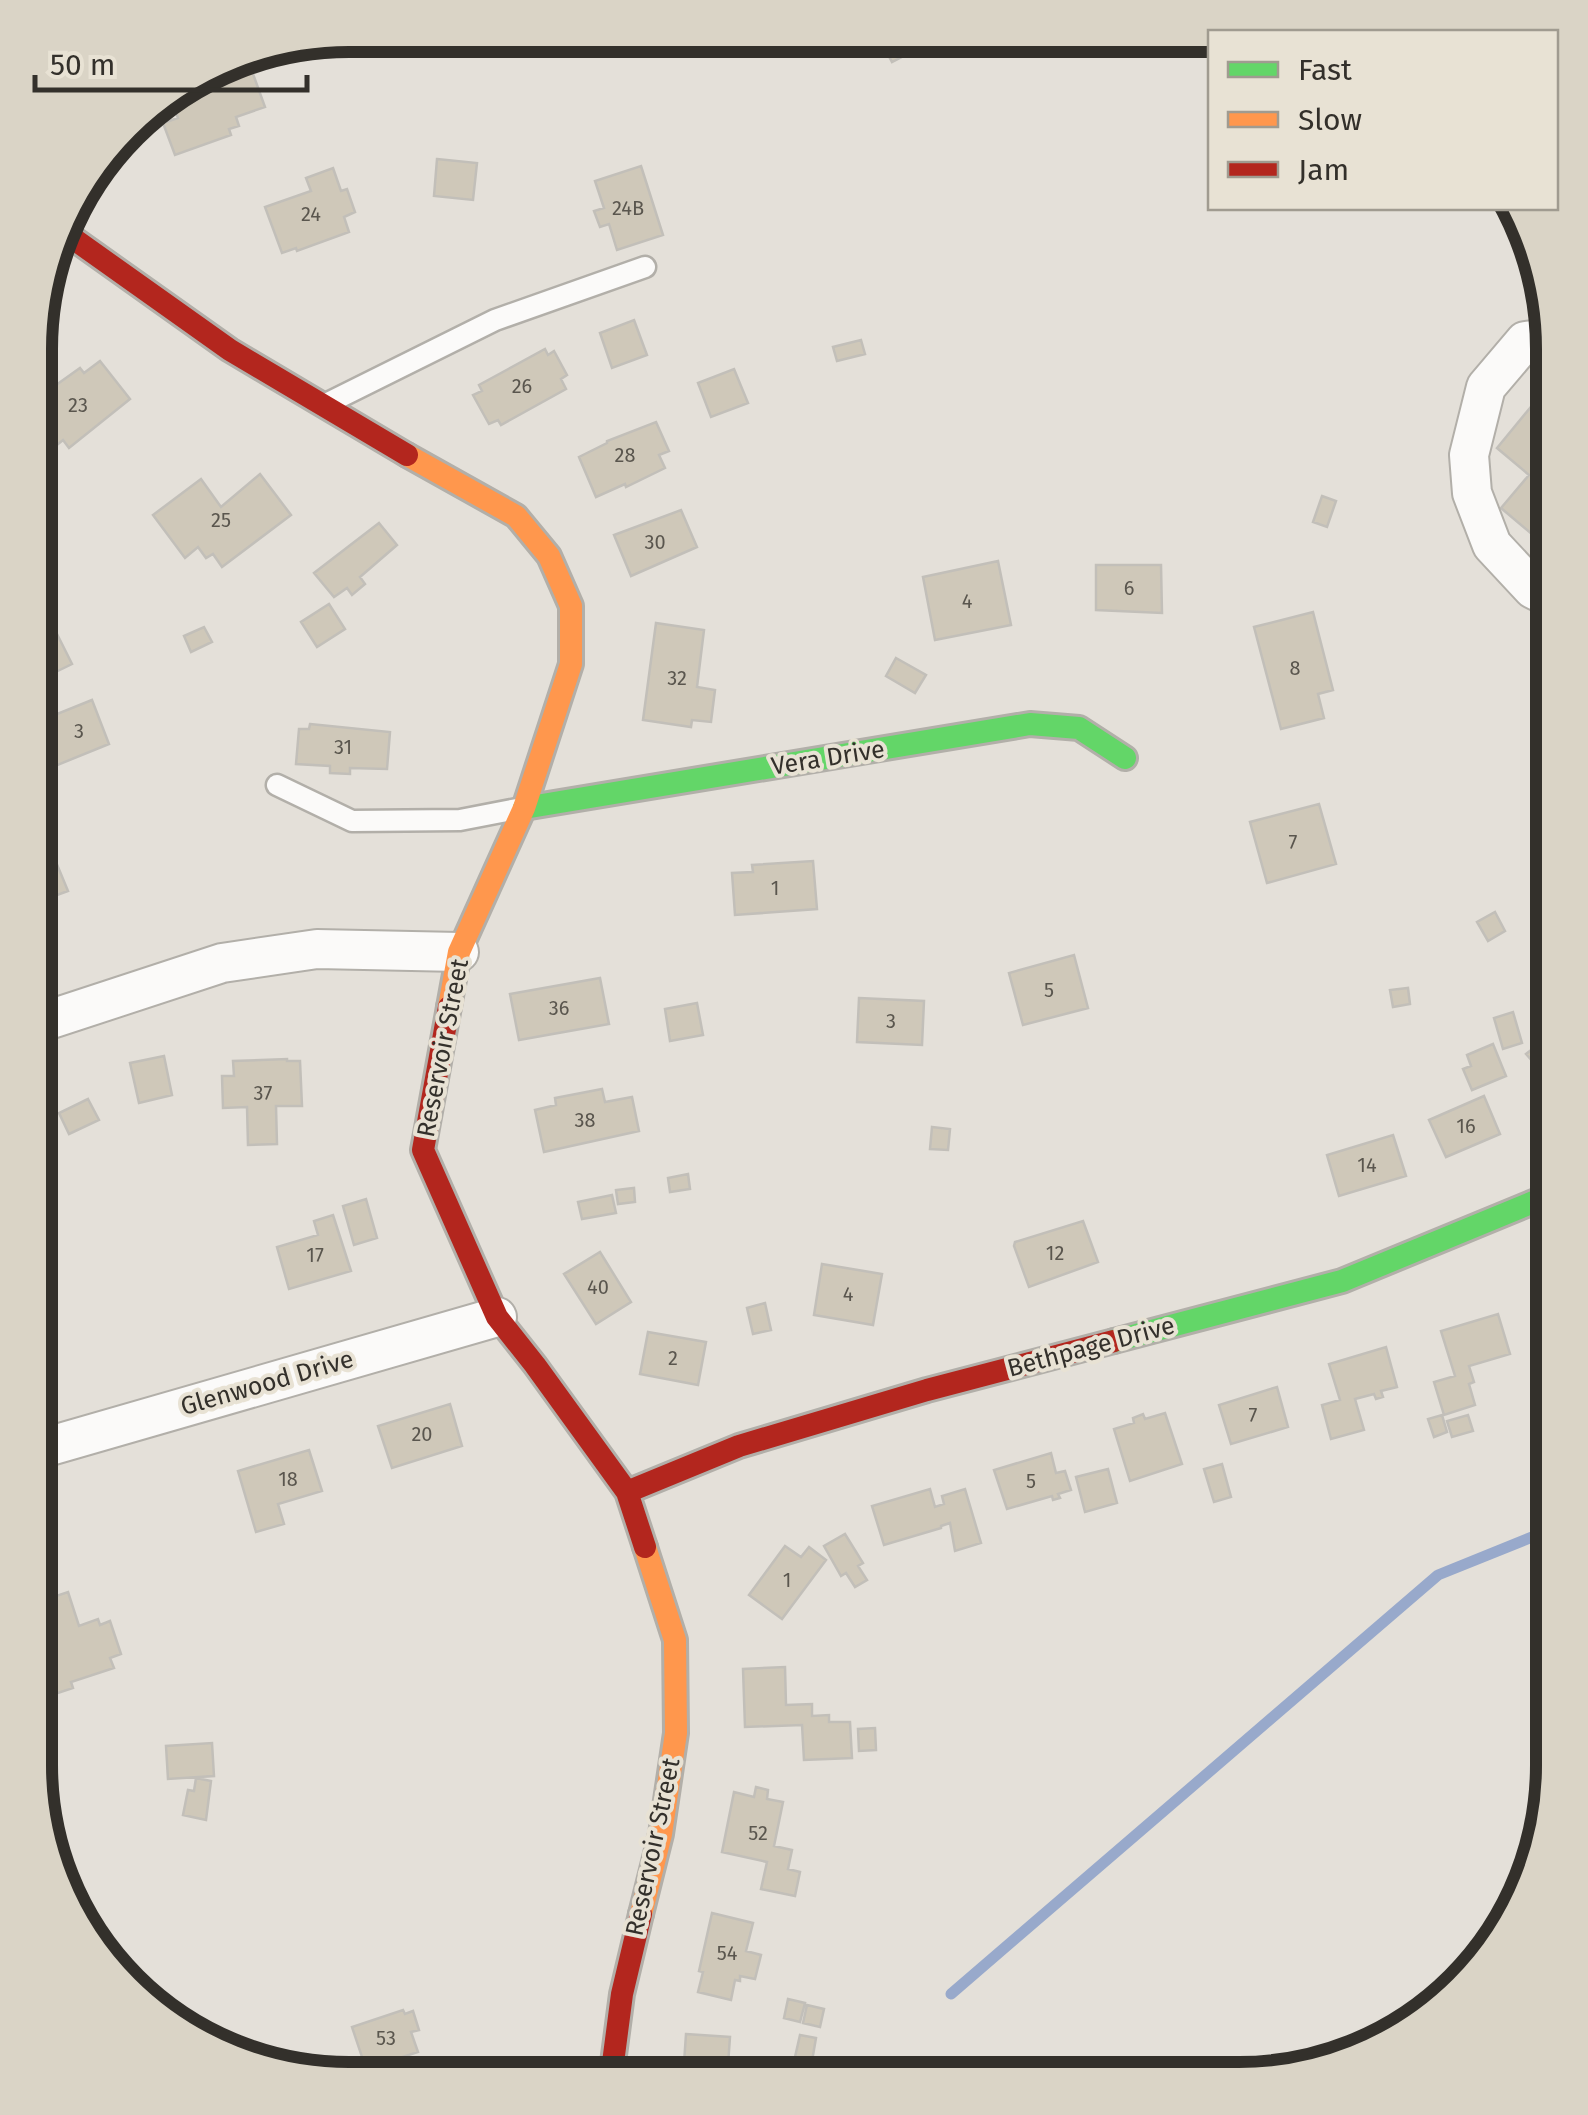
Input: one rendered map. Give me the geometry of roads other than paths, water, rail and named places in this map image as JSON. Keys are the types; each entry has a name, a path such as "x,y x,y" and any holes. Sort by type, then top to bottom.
{"street":[{"name":"Reservoir Street","path":"74,239 230,350 516,516 549,556 570,606 571,664 524,808 460,952 423,1150 498,1317 627,1492 675,1640 676,1733 661,1834 622,1994 613,2062"},
{"path":"1535,340 1526,341 1486,387 1470,455 1472,493 1492,546 1536,590"},
{"name":"Vera Drive","path":"524,808 1030,724 1079,728 1125,758"},
{"path":"52,1019 222,963 318,949 460,952"},
{"name":"Bethpage Drive","path":"627,1492 739,1446 908,1396 1342,1281 1535,1201"},
{"name":"Glenwood Drive","path":"52,1445 498,1317"}],"lane":[{"path":"323,405 495,320 645,267"},
{"path":"276,785 352,822 460,820 524,808"}],"waterway":[{"path":"951,1994 1438,1575 1535,1536"}]}
